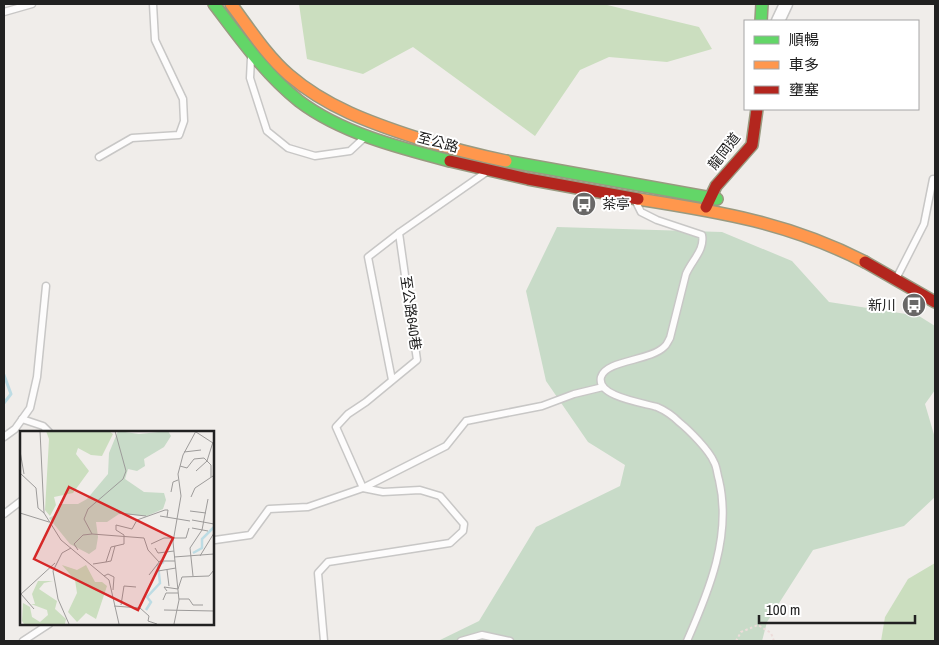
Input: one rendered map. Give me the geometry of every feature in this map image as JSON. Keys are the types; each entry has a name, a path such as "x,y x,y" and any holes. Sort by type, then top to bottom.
{"street":[{"name":"至公路","path":"214,4 251,54 266,72 284,88 316,113 366,136 488,171 634,198 705,208 761,221 808,235 853,255 901,271 935,302"},
{"name":"至公路","path":"231,4 258,40 288,74 322,99 371,123 434,143 491,158 728,202"},
{"path":"761,20 762,4"},
{"path":"778,20 786,4"},
{"name":"龍岡道","path":"705,208 716,186 752,144 757,110"},
{"path":"366,136 371,123"},
{"path":"488,171 491,158"}],"lane":[{"path":"4,12 32,4"},
{"path":"98,157 132,138 179,135 182,128 184,121 183,99 155,40 152,4"},
{"path":"251,54 250,78 267,131 288,148 315,156 350,151 366,136"},
{"path":"392,380 368,257 488,171"},
{"path":"901,271 924,224 933,179"},
{"path":"637,184 634,198 641,212 657,220 702,235 703,241 701,249 690,264 686,274 670,338 665,347 643,358 617,364 606,369 601,376 603,387 619,396 658,408 679,421 714,461 724,505 720,552 688,641"},
{"name":"至公路640巷","path":"363,488 336,428 348,414 366,402 417,360 400,233"},
{"path":"4,436 15,429 30,408 37,376 46,286"},
{"path":"214,540 250,536 269,509 308,507 363,488 446,446 466,420 542,406 574,394 603,387"},
{"path":"22,419 43,426 48,431"},
{"path":"324,641 318,573 328,562 450,543 463,531 464,524 440,496 420,490 383,492 363,488"},
{"path":"4,514 20,502"},
{"path":"23,641 48,625"},
{"path":"460,641 482,635 510,641"}],"path":[{"path":"736,641 741,632 758,625 771,633 774,641"}],"green space":[{"path":"299,4 603,4 699,27 712,49 667,62 609,57 580,70 535,136 413,47 363,74 307,59"},
{"path":"557,227 722,232 792,261 829,302 919,316 935,326 935,390 925,404 935,438 935,497 904,526 813,550 767,622 762,641 438,641 479,621 536,527 620,486 625,465 588,442 546,381 526,291"},
{"path":"935,563 935,641 881,641 885,617 908,579"}],"waterway":[{"path":"4,375 11,394 4,403"}],"traffic: fast":[{"path":"214,4 275,79 299,101 315,112 352,131 411,151 450,161"},
{"path":"761,20 762,4"},
{"path":"506,161 717,199"}],"traffic: slow":[{"path":"231,4 273,59 289,75 318,96 366,120 417,138 506,161"},
{"path":"638,199 726,214 782,228 865,262"}],"traffic: jam":[{"path":"706,207 716,186 752,145 757,110"},
{"path":"450,161 528,179 638,199"},
{"path":"865,262 935,302"}],"place":[{"name":"茶亭","path":"584,204"},
{"name":"新川","path":"914,305"}]}
